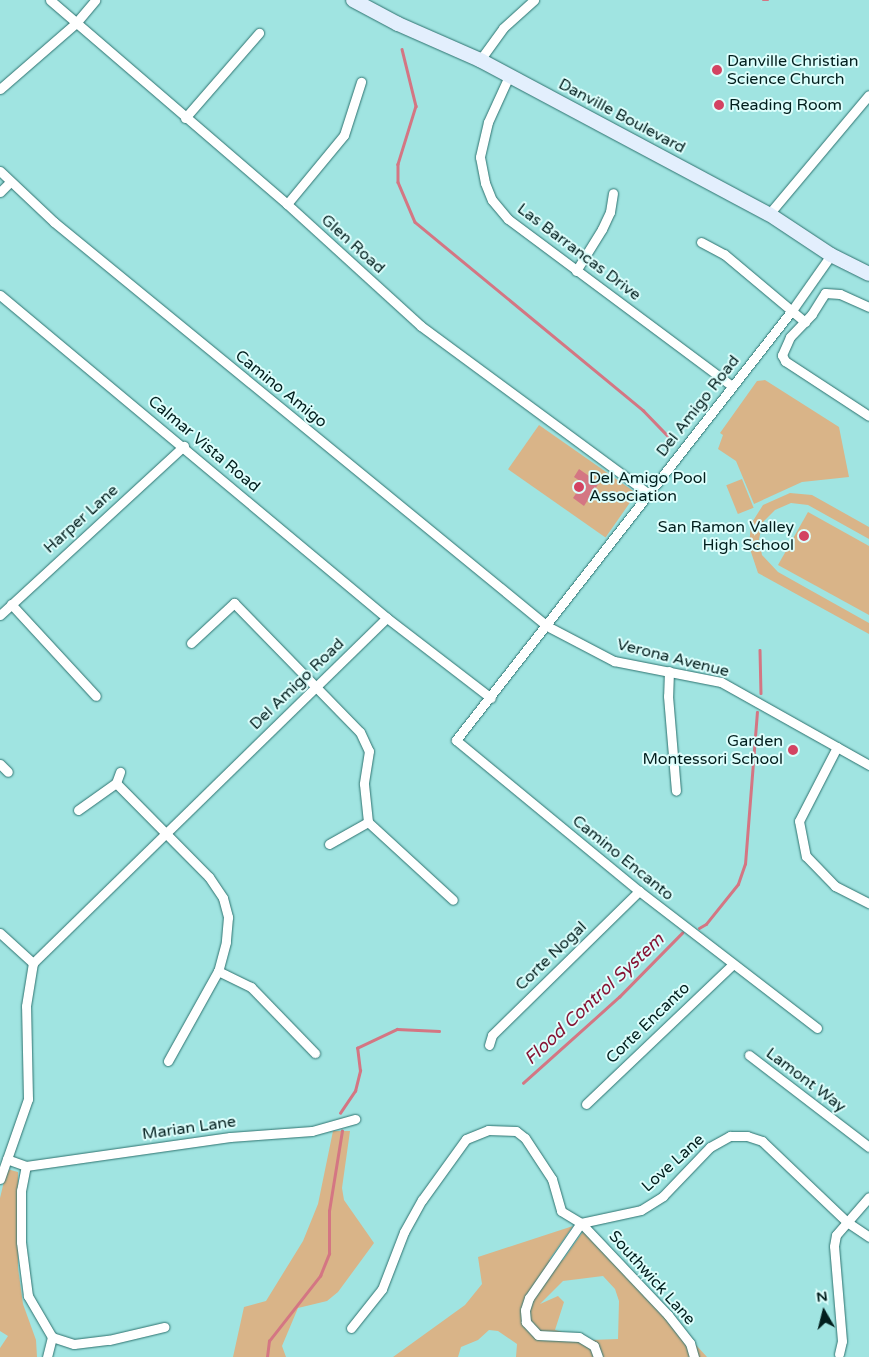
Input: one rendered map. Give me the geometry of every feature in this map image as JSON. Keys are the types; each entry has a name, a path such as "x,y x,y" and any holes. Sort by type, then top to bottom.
{"main road":[{"name":"Danville Boulevard","path":"353,0 398,24 480,60 769,214 831,255 869,274"}],"street":[{"name":"Glen Road","path":"50,0 287,204 421,326 649,494"},
{"path":"0,89 76,23 95,0"},
{"path":"480,60 503,28 534,0"},
{"path":"186,118 259,33"},
{"name":"Las Barrancas Drive","path":"509,76 488,122 480,157 484,183 492,200 508,219 732,386"},
{"path":"287,204 344,135 361,82"},
{"path":"769,214 869,95"},
{"name":"Camino Amigo","path":"0,171 62,228 547,626"},
{"path":"0,192 10,182"},
{"path":"576,271 602,229 610,212 613,193"},
{"path":"701,242 724,254 793,309 805,322"},
{"name":"Del Amigo Road","path":"492,698 793,309 831,255"},
{"path":"869,307 832,292 825,293 805,322 783,348 785,361 869,416"},
{"name":"Calmar Vista Road","path":"0,295 184,446 387,618"},
{"name":"Harper Lane","path":"0,615 184,446"},
{"path":"11,604 96,696"},
{"path":"191,643 234,604 360,732 369,751 364,784 368,822 454,900"},
{"path":"387,618 492,698"},
{"name":"Del Amigo Road","path":"33,964 387,618"},
{"name":"Verona Avenue","path":"547,626 614,661 721,682 869,765"},
{"path":"669,671 668,696 676,791"},
{"name":"Camino Encanto","path":"492,698 456,740 639,891 732,965 817,1028"},
{"path":"837,747 799,821 806,856 835,886 869,902"},
{"path":"0,764 8,772"},
{"path":"78,810 116,783 120,772"},
{"path":"116,783 209,878 223,898 228,918 226,942 218,971 168,1062"},
{"path":"329,844 368,822"},
{"name":"Corte Nogal","path":"489,1045 492,1036 639,891"},
{"path":"0,933 33,964 26,1006 28,1099 0,1179"},
{"name":"Corte Encanto","path":"586,1104 732,965"},
{"path":"218,971 251,987 314,1053"},
{"name":"Lamont Way","path":"749,1055 869,1147"},
{"name":"Marian Lane","path":"26,1166 230,1137 312,1131 355,1119"},
{"path":"351,1328 382,1289 404,1232 422,1200 466,1139 503,1128 516,1131 525,1138 552,1179 561,1211 581,1224 529,1298 524,1310 526,1322 538,1335 579,1337 594,1346 598,1357"},
{"name":"Love Lane","path":"581,1224 642,1210 663,1196 710,1147 730,1136 747,1136 762,1141 848,1222 869,1237"},
{"path":"7,1158 26,1166 21,1191 21,1242 28,1296 52,1336 74,1344 109,1340 164,1327"},
{"path":"839,1354 842,1341 834,1246 836,1235 869,1198"},
{"name":"Southwick Lane","path":"581,1224 668,1315 690,1343 694,1357"},
{"path":"47,1357 52,1336"}],"shaded area":[{"path":"765,380 839,427 849,477 802,482 754,504 736,461 718,449 723,435 720,433 757,381"},
{"name":"Del Amigo Pool Association","path":"539,425 636,493 606,537 508,469"},
{"path":"579,469 599,483 584,506 573,498 583,483 574,477"},
{"path":"742,479 754,508 738,514 726,485"},
{"path":"790,493 812,495 869,527 869,539 808,505 791,503 775,510 763,522 759,539 762,555 778,572 869,623 869,634 758,573 749,546 751,524 763,505"},
{"path":"808,512 869,546 869,615 778,565"},
{"path":"333,1131 350,1131 342,1188 344,1200 374,1243 338,1292 327,1301 298,1308 282,1346 286,1357 233,1357 244,1307 266,1301 303,1241 318,1204"},
{"path":"7,1169 18,1172 18,1268 23,1304 36,1340 37,1357 0,1357 0,1348 8,1336 0,1331 0,1198"},
{"path":"573,1226 549,1260 563,1260 587,1226 707,1357 516,1357 517,1344 498,1331 489,1330 478,1340 461,1347 458,1357 393,1357 465,1305 482,1284 478,1257","holes":["603,1276 615,1289 619,1301 618,1339 591,1340 555,1330 564,1302 558,1296 540,1304 563,1281"]}],"waterway":[{"path":"763,0 768,0"},
{"path":"402,49 416,106 398,164 398,182 415,222 643,410 670,438"},
{"name":"Flood Control System","path":"760,650 761,693"},
{"name":"Flood Control System","path":"699,928 706,924 738,884 745,864 757,712"},
{"name":"Flood Control System","path":"523,1083 619,997 682,933"},
{"path":"340,1113 355,1091 360,1071 357,1048 397,1029 439,1031"},
{"path":"267,1357 269,1341 320,1276 329,1254 329,1211 342,1131"}],"place":[{"name":"Danville Christian Science Church","path":"717,70"},
{"name":"Reading Room","path":"719,105"},
{"name":"Del Amigo Pool Association","path":"579,487"},
{"name":"San Ramon Valley High School","path":"804,536"},
{"name":"Garden Montessori School","path":"793,750"}]}
